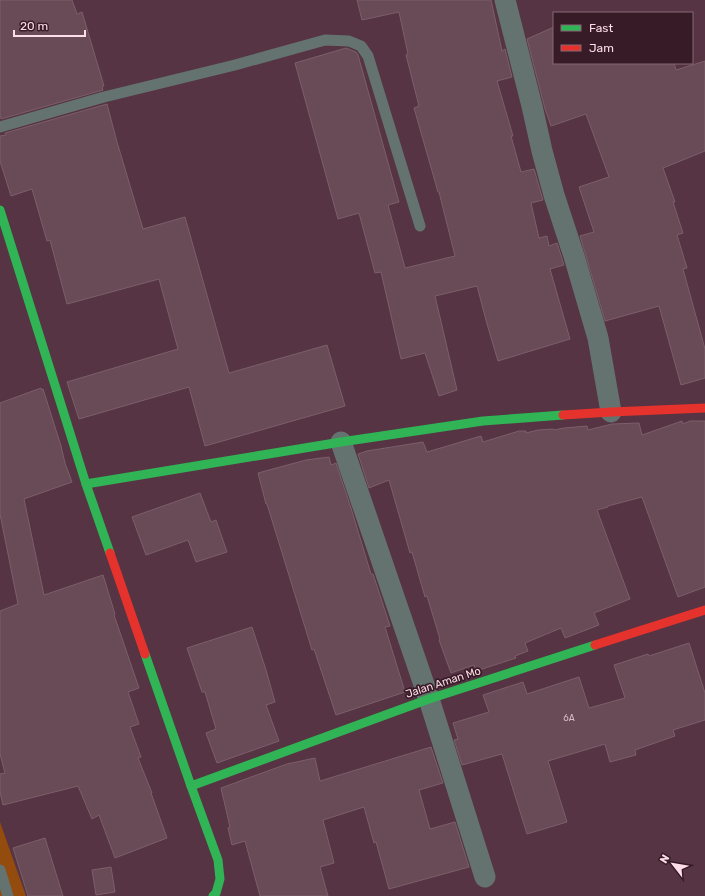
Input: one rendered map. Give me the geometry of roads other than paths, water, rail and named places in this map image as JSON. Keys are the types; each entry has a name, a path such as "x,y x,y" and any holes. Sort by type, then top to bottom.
{"street":[{"path":"504,0 554,195 598,338 611,412"},
{"path":"0,210 86,484 218,860 220,879 216,892 212,896"},
{"path":"86,484 341,442 483,421 611,412 705,408"},
{"path":"341,442 429,699 485,877"},
{"name":"Jalan Aman Mo","path":"191,786 429,699 705,610"}],"lane":[{"path":"0,127 104,97 235,65 325,40 350,41 361,46 368,56 420,226"},
{"path":"0,870 8,896"}]}
